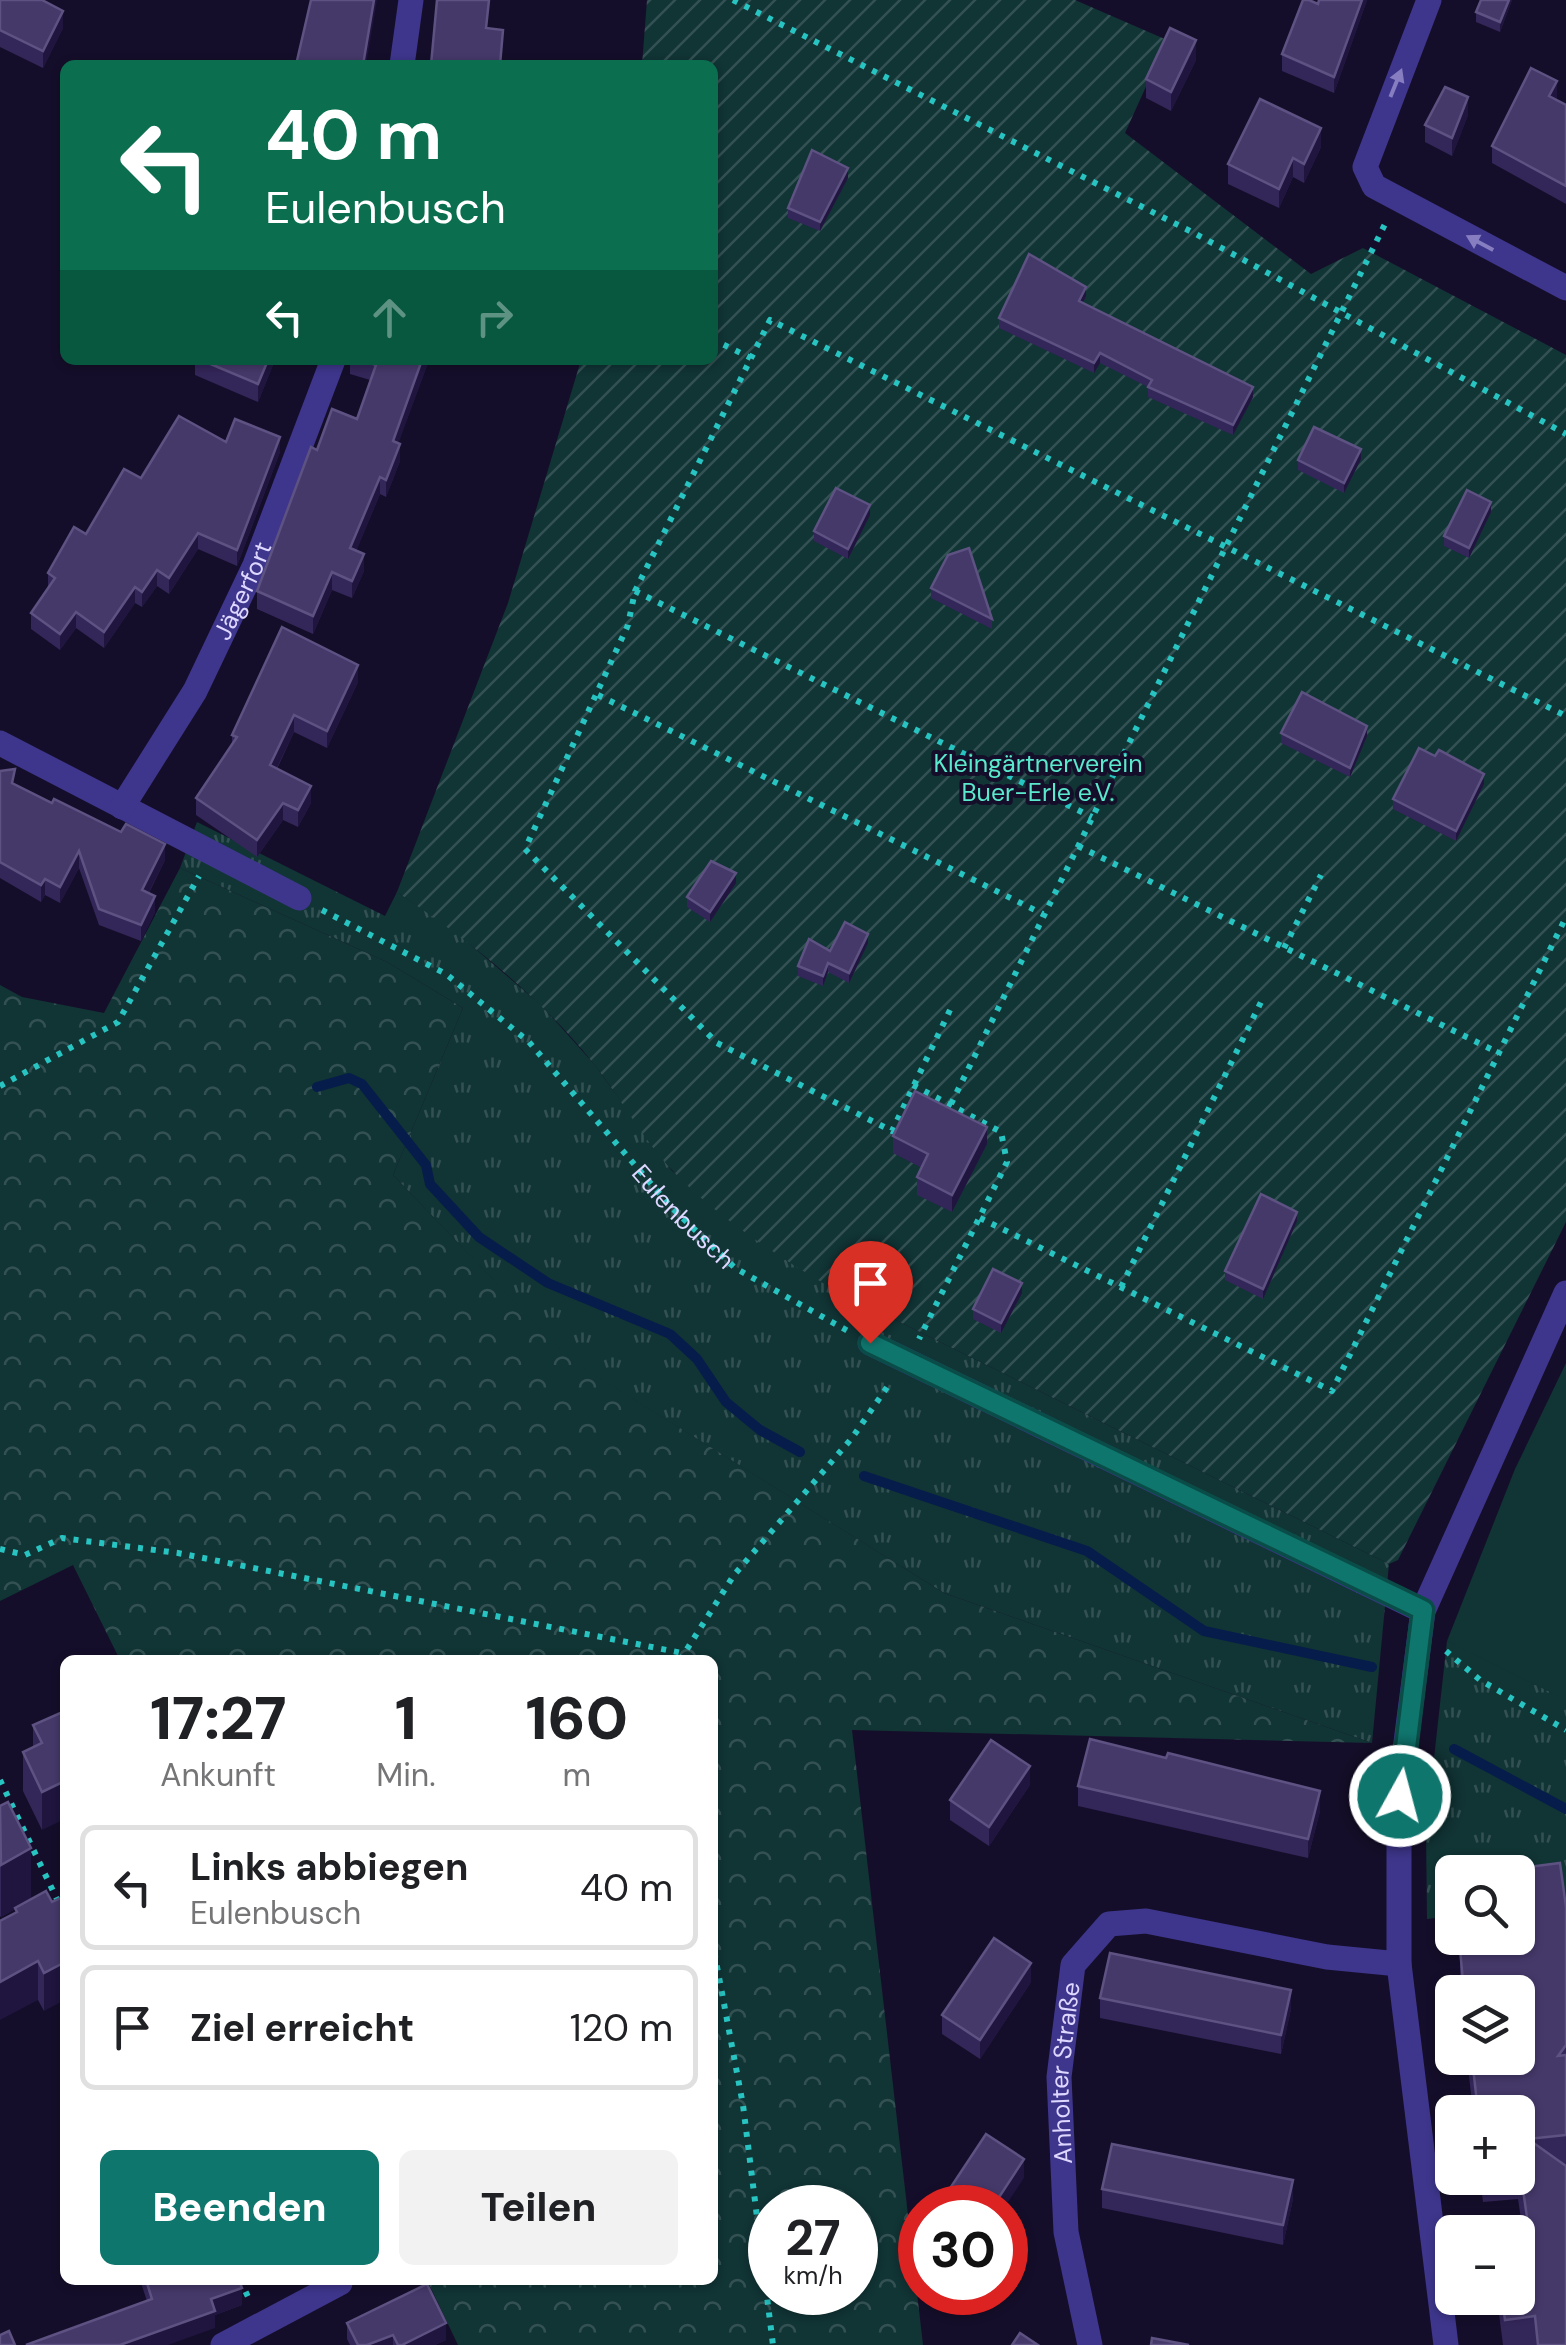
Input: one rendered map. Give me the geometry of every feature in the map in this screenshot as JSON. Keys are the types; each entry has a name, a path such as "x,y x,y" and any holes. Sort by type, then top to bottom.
{"street":[{"path":"403,60 411,0"},
{"path":"1429,0 1365,167 1374,186 1566,288"},
{"name":"Jägerfort","path":"122,807 195,691 256,565 330,365"},
{"path":"0,743 299,898"},
{"path":"1446,2345 1399,1964 1400,1796 1423,1610 1566,1293"},
{"path":"870,1343 1423,1610"},
{"name":"Anholter Straße","path":"1090,2345 1066,2232 1059,2077 1073,1965 1109,1924 1146,1921 1327,1957 1399,1964"},
{"path":"224,2345 336,2285"}],"path":[{"path":"732,0 1174,223 1566,434"},
{"path":"951,1104 1397,200"},
{"path":"950,1010 892,1130 717,1043 525,849 598,695 628,624 635,591 770,320 1566,716"},
{"path":"718,342 752,358"},
{"path":"635,591 1092,817"},
{"path":"598,695 1043,914"},
{"path":"1078,846 1498,1053"},
{"path":"0,1086 118,1022 212,853"},
{"path":"1284,948 1321,875"},
{"name":"Eulenbusch","path":"299,898 446,974 529,1042 670,1207 735,1268 870,1343"},
{"path":"980,1218 1332,1391 1566,917"},
{"path":"1121,1287 1262,1000"},
{"path":"682,1655 734,1575 852,1438 906,1362 1008,1162 1002,1132 914,1085"},
{"path":"0,1549 25,1556 62,1538 178,1554 676,1655"},
{"path":"1423,1610 1444,1650 1480,1680 1566,1730"},
{"path":"0,1780 60,1906"},
{"path":"718,1972 743,2105 773,2345"}],"green space":[{"name":"Kleingärtnerverein Buer-Erle e.V.","path":"647,0 1075,0 1167,40 1125,133 1311,274 1363,248 1566,355 1566,1222 1398,1560 1389,1564 837,1291 772,1251 706,1202 670,1168 593,1063 550,1014 476,949 397,892 508,603 579,365 718,365 718,60 642,60"},
{"path":"197,822 385,916 397,892 451,928 542,1006 594,1064 672,1171 837,1291 1389,1564 1372,1743 944,1593 570,1360 393,1175 463,1008 387,962 180,868"},
{"path":"180,868 387,962 463,1008 393,1175 571,1360 944,1593 1372,1743 852,1730 905,2185 898,2185 898,2315 920,2315 923,2345 458,2345 429,2285 718,2285 718,1655 118,1655 73,1565 0,1601 0,985 22,997 104,1013"},
{"path":"1566,1363 1566,1700 1447,1641 1515,1469"},
{"path":"1447,1641 1566,1684 1566,1904 1535,1907 1535,1855 1435,1855 1435,1918 1427,1919 1426,1831"}],"building":[{"path":"0,0 42,0 63,11 43,51 0,30"},
{"path":"311,0 374,0 364,60 297,60"},
{"path":"437,0 489,0 486,28 503,30 500,60 431,60"},
{"path":"1303,0 1318,4 1319,0 1362,0 1334,77 1282,54"},
{"path":"1481,0 1509,0 1500,22 1476,12"},
{"path":"1170,28 1196,40 1171,92 1146,79"},
{"path":"1531,68 1557,81 1549,96 1566,105 1566,186 1492,146"},
{"path":"1445,87 1468,97 1452,138 1425,125"},
{"path":"1260,99 1321,128 1304,164 1293,158 1279,189 1228,164"},
{"path":"812,150 848,168 820,222 788,208"},
{"path":"1029,254 1086,287 1079,301 1253,387 1233,425 1148,387 1152,380 1100,353 1094,363 999,318"},
{"path":"213,365 266,365 258,384"},
{"path":"376,365 420,365 393,441 400,444 386,480 380,477 350,548 364,554 352,581 332,572 313,616 257,591 311,447 317,450 332,409 357,419"},
{"path":"179,416 226,442 235,419 280,437 237,550 198,533 169,578 157,570 142,592 135,587 104,632 76,612 60,634 31,613 55,578 48,573 74,527 86,534 124,469 141,478"},
{"path":"1314,427 1361,449 1344,483 1298,460"},
{"path":"836,488 870,505 848,549 814,531"},
{"path":"1467,490 1491,502 1469,548 1444,536"},
{"path":"969,548 992,619 931,588 948,555"},
{"path":"282,627 358,665 327,731 294,715 270,765 311,786 298,810 283,803 257,840 196,798 237,737 232,735"},
{"path":"1302,692 1367,726 1350,768 1281,733"},
{"path":"1419,748 1435,756 1439,750 1484,774 1456,831 1393,799"},
{"path":"15,769 12,783 52,803 54,799 121,832 126,824 165,844 142,890 155,896 141,925 99,909 79,851 60,887 45,879 41,885 0,862 0,771"},
{"path":"711,861 736,873 710,912 687,897"},
{"path":"845,922 868,934 849,973 828,963 823,976 798,966 809,939 830,951"},
{"path":"915,1091 987,1127 952,1195 917,1177 928,1154 893,1136"},
{"path":"1261,1194 1297,1212 1263,1289 1225,1271"},
{"path":"993,1269 1022,1283 1001,1323 973,1309"},
{"path":"60,1713 60,1783 42,1792 23,1752 42,1743 33,1725"},
{"path":"1090,1739 1166,1758 1168,1753 1320,1791 1308,1839 1078,1786"},
{"path":"991,1740 1030,1766 989,1827 950,1800"},
{"path":"8,1802 31,1848 1,1865 0,1806"},
{"path":"1560,1863 1566,1907 1566,2045 1558,2056 1566,2055 1566,2135 1535,2138 1535,2095 1476,2095 1474,2075 1535,2075 1535,1975 1462,1975 1461,1955 1535,1955 1535,1866"},
{"path":"46,1891 52,1902 60,1898 60,1965 44,1973 38,1961 0,1982 0,1921 17,1912 15,1908"},
{"path":"994,1938 1031,1963 980,2040 942,2015"},
{"path":"1110,1953 1291,1990 1281,2035 1100,1998"},
{"path":"986,2134 1024,2159 1007,2185 952,2185"},
{"path":"1112,2144 1293,2180 1283,2225 1102,2189"},
{"path":"1535,2144 1566,2166 1566,2345 1538,2345 1535,2316 1505,2320 1504,2315 1535,2315 1535,2215 1527,2215 1524,2195 1535,2195"},
{"path":"148,2285 242,2288 211,2299 215,2311 120,2345 26,2345 152,2299"},
{"path":"427,2285 446,2323 402,2345 393,2335 358,2345 347,2323"},
{"path":"9,2331 15,2345 0,2345 0,2335"},
{"path":"1020,2333 1038,2345 1012,2345"},
{"path":"1152,2338 1189,2345 1151,2345"}],"waterway":[{"path":"317,1087 349,1078 362,1084 426,1165 430,1184 479,1237 548,1283 670,1334 697,1359 726,1402 760,1430 800,1452"},
{"path":"864,1476 1087,1551 1204,1631 1372,1667"},
{"path":"1454,1749 1566,1809"}],"route":[{"path":"870,1343 1423,1610 1400,1796"}]}
